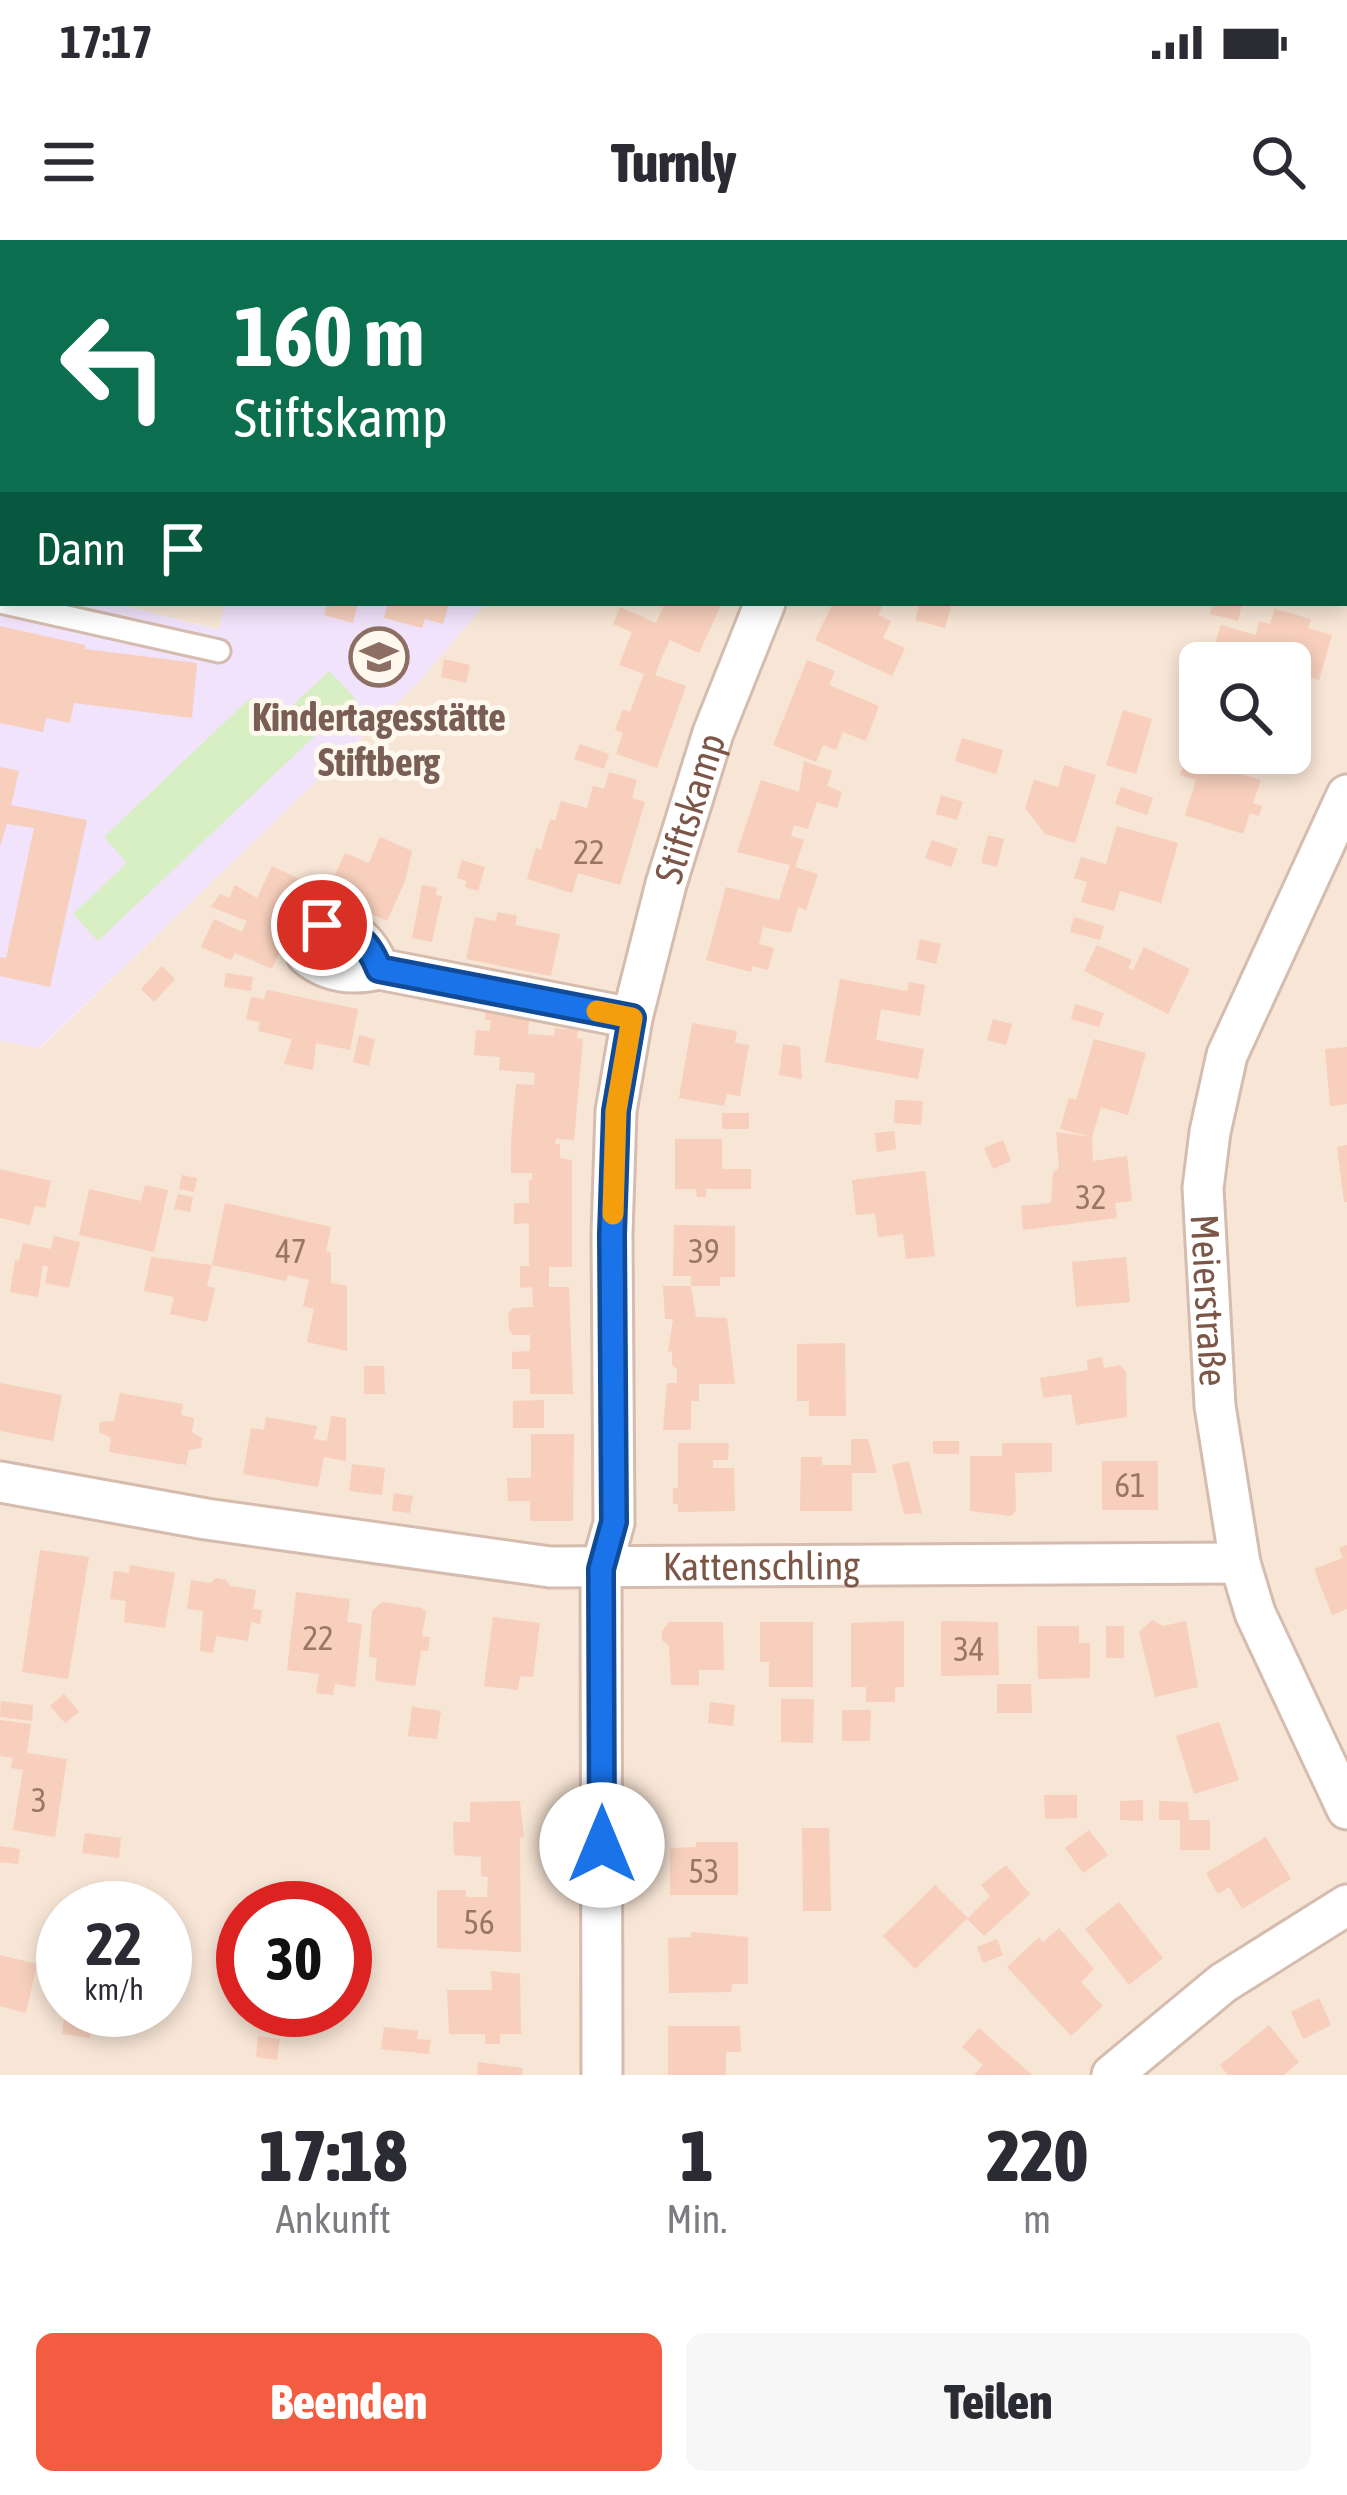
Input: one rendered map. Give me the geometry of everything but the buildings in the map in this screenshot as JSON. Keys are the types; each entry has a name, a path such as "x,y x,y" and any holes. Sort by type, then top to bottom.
{"street":[{"name":"Stiftskamp","path":"602,2075 601,1569 614,1522 616,1111 632,1018 666,884 713,733 764,606"},
{"name":"Meierstraße","path":"1347,795 1227,1055 1203,1188 1215,1406 1240,1564 1255,1613 1347,1809"},
{"path":"379,969 632,1018"},
{"name":"Kattenschling","path":"0,1482 386,1546 550,1567 1240,1564"},
{"path":"1112,2075 1223,1983 1347,1905"}],"lane":[{"path":"18,606 219,651"}],"shaded area":[{"path":"0,606 126,606 219,630 224,606 483,606 417,684 40,1048 0,1041"},
{"path":"126,606 224,606 220,630"},
{"path":"483,606 1347,606 1347,2075 0,2075 0,1041 41,1048 417,684"}],"green space":[{"path":"329,671 355,698 98,941 73,914 127,863 104,837 251,697 275,722"}],"slow traffic":[{"path":"597,1011 632,1018 616,1111 613,1214"}],"place":[{"name":"Kindertagesstätte Stiftberg","path":"379,657"}],"route":[{"path":"322,925 352,929 371,948 379,969 632,1018 616,1111 614,1522 601,1569 602,1845"}]}
